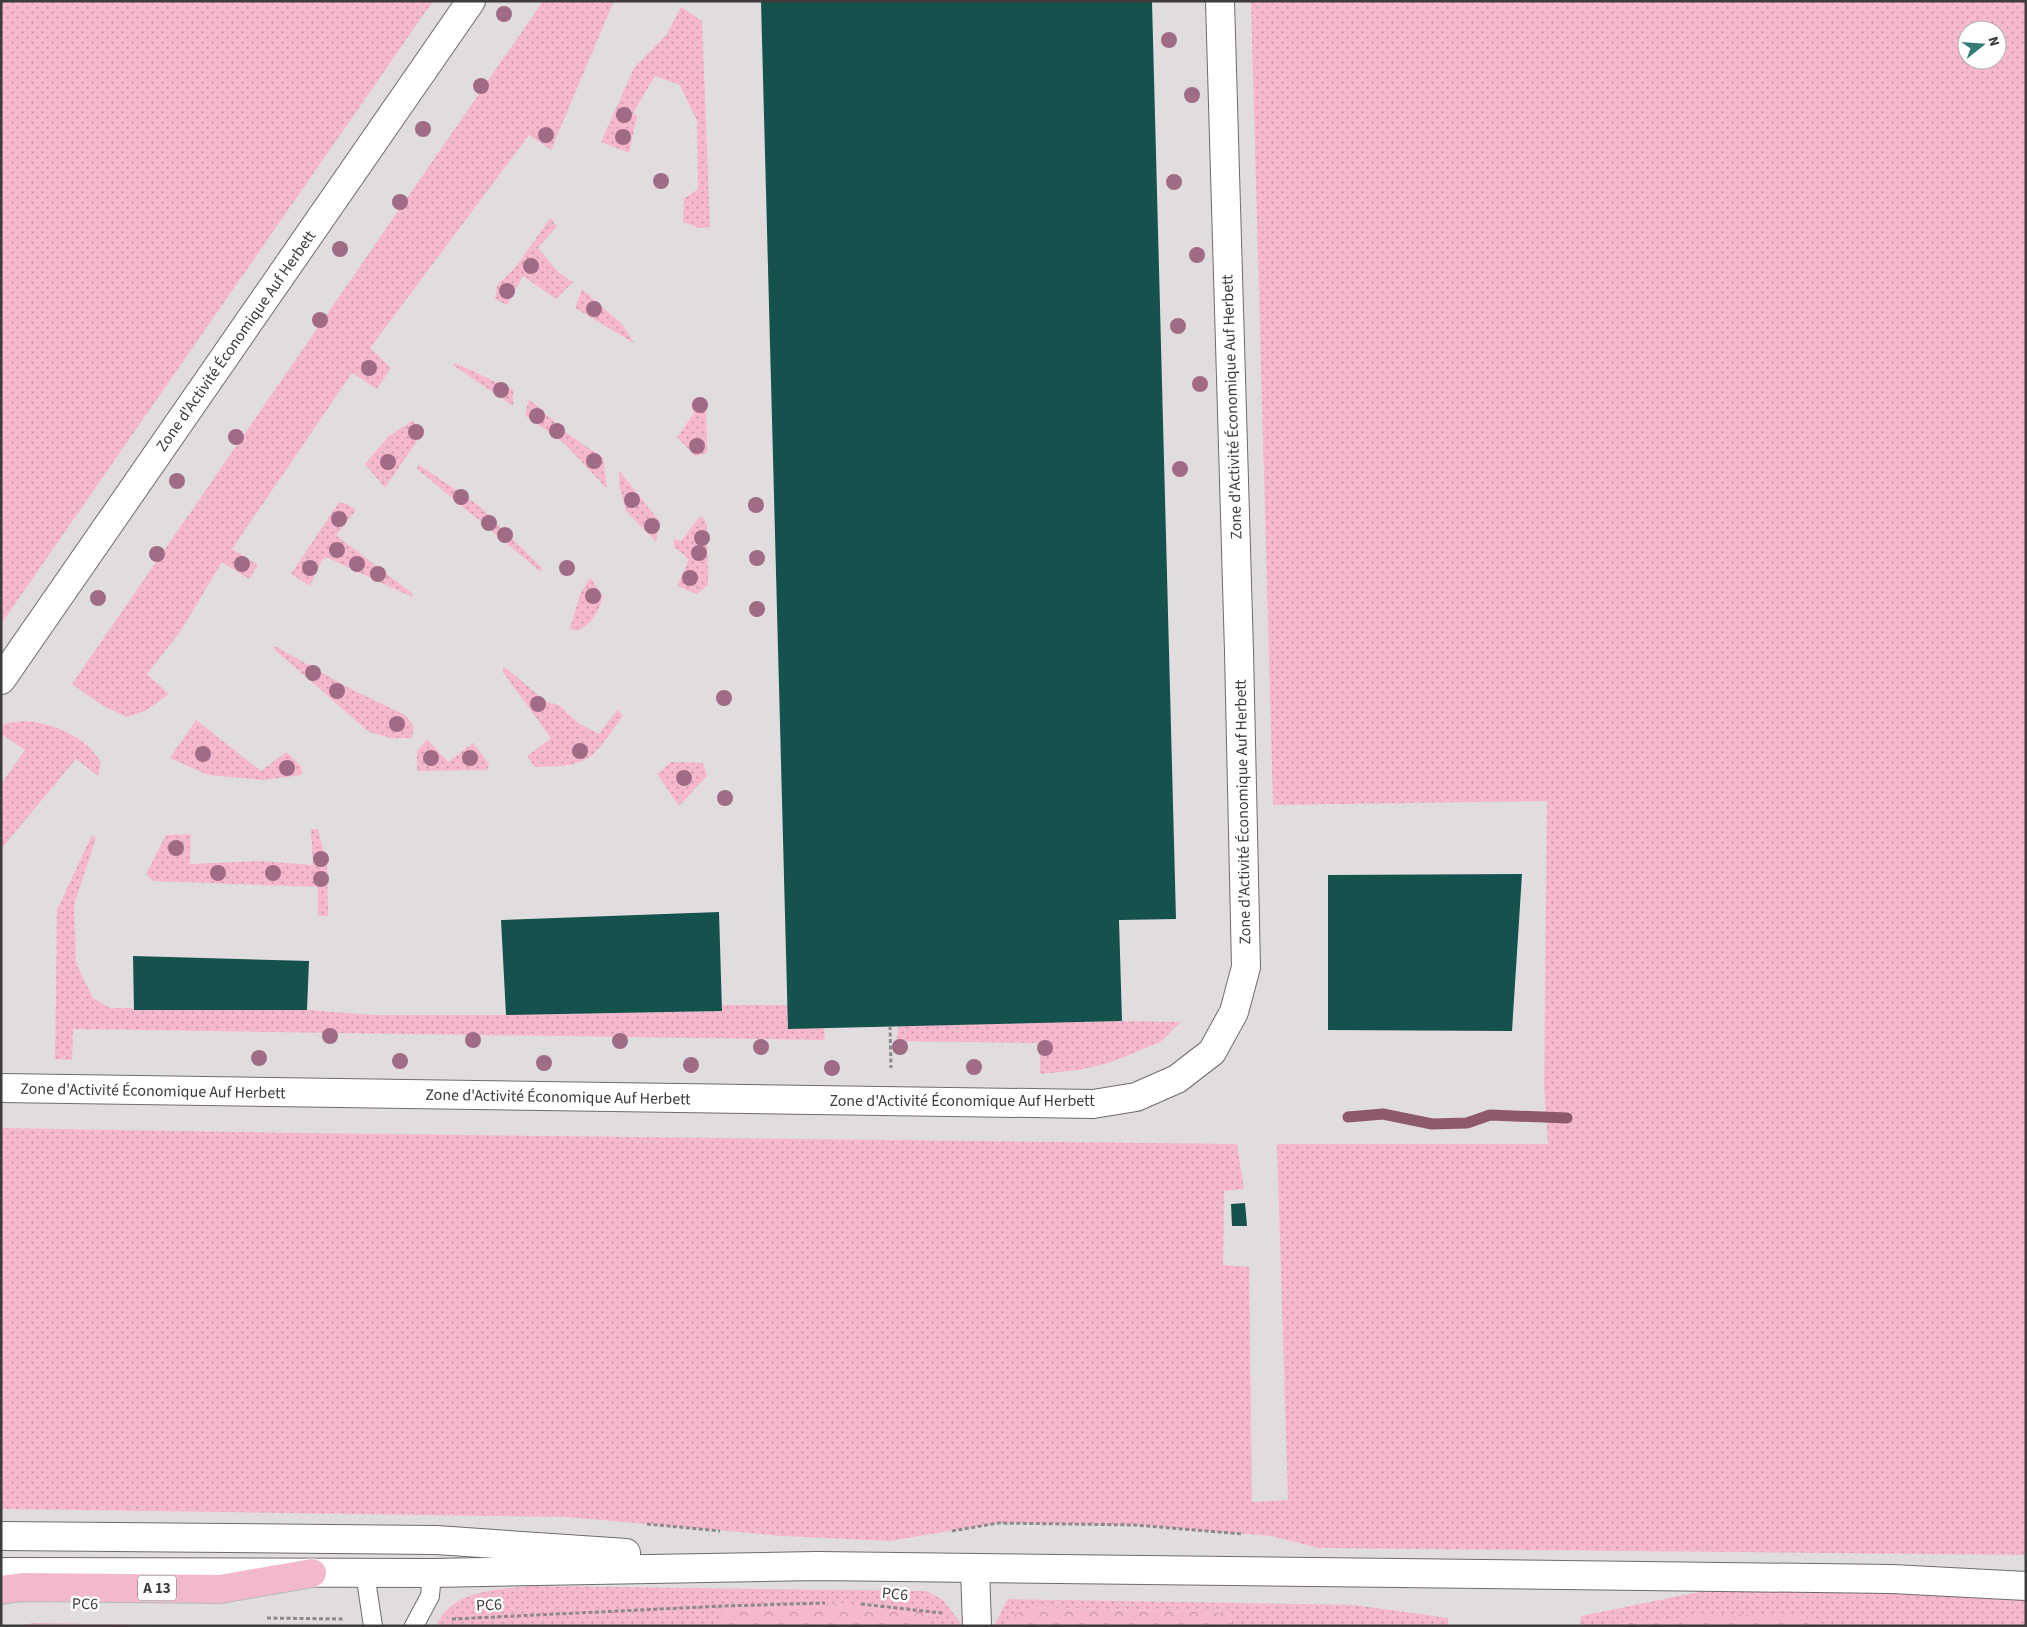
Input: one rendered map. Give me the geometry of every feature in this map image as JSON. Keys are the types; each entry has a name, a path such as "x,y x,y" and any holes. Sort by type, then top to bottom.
{"highway":[{"name":"A 13","path":"1,1590 22,1588 220,1589 312,1574"}],"street":[{"name":"Zone d'Activité Économique Auf Herbett","path":"1,680 471,1"},
{"name":"Zone d'Activité Économique Auf Herbett","path":"1,1088 1093,1104 1136,1097 1177,1079 1212,1052 1234,1012 1246,967 1220,1"},
{"path":"1,1536 436,1540 817,1566"},
{"path":"1,1572 312,1574 817,1566 1892,1579 2026,1586"},
{"path":"975,1569 977,1623"}],"lane":[{"path":"365,1573 373,1623"},
{"path":"416,1623 430,1596 432,1573"}],"path":[{"name":"PC6","path":"416,1623 830,1603"},
{"name":"PC6","path":"859,1604 927,1610 977,1623"},
{"path":"262,1618 373,1623"}],"green space":[{"path":"1,1 433,1 1,624"},
{"path":"543,1 614,1 551,150 529,135 370,348 391,368 377,389 352,373 232,549 258,565 249,579 222,562 180,632 147,674 169,694 145,711 127,717 103,706 72,684"},
{"path":"1251,1 2026,1 2026,1555 1319,1548 1271,1536 1135,1525 998,1523 889,1541 783,1536 567,1517 1,1509 1,1128 1237,1144 1244,1189 1224,1191 1223,1265 1249,1267 1252,1502 1288,1500 1277,1144 1548,1144 1544,1086 1547,801 1273,805"},
{"path":"681,7 702,21 710,227 699,228 683,222 684,199 698,189 697,121 680,85 655,76 633,113 637,116 629,153 601,142 634,68 667,34"},
{"path":"550,218 557,226 538,248 559,273 573,282 556,299 523,276 507,305 495,299 497,286 518,264"},
{"path":"582,289 623,325 634,343 575,308"},
{"path":"455,363 513,390 513,406 453,365"},
{"path":"702,397 706,401 707,453 695,456 677,437 694,413 691,404"},
{"path":"529,399 568,434 603,458 607,489 565,444 525,415"},
{"path":"412,421 425,429 385,488 365,464 389,436"},
{"path":"418,464 478,505 542,568 541,572 417,469"},
{"path":"619,470 659,521 656,542 626,511 619,484"},
{"path":"339,502 347,504 356,510 336,535 413,594 412,597 326,557 322,560 310,586 291,574"},
{"path":"701,515 707,524 708,585 697,594 677,586 689,559 674,547 674,539 681,541"},
{"path":"590,578 603,596 599,607 591,621 583,628 578,631 570,629 580,594"},
{"path":"275,646 349,688 405,715 414,726 412,738 390,738 369,732 274,649"},
{"path":"503,666 547,702 559,705 578,723 599,734 617,710 623,716 596,751 588,758 569,765 535,767 527,756 551,738 503,672"},
{"path":"196,720 261,771 286,752 301,766 302,775 263,780 208,775 170,758"},
{"path":"22,721 45,724 67,732 86,745 101,762 98,776 76,759 1,849 1,784 25,750 1,734 1,728 4,724"},
{"path":"427,739 448,762 473,743 489,764 487,770 417,771 417,751"},
{"path":"671,762 703,763 707,776 679,806 657,774"},
{"path":"311,829 318,829 327,865 328,916 318,916 318,887 153,881 146,874 166,835 191,834 190,864 260,861 313,865"},
{"path":"92,835 96,838 74,905 76,963 93,998 110,1008 307,1010 374,1015 506,1015 722,1011 722,1005 788,1005 824,1028 825,1040 73,1029 72,1060 55,1059 57,910"},
{"path":"1122,1021 1181,1022 1160,1042 1109,1063 1079,1070 1040,1074 1040,1043 897,1041 898,1026"},
{"path":"1768,1578 2026,1586 2026,1626 1820,1626 1816,1618 1580,1626 1581,1616"},
{"path":"530,1586 926,1591 943,1600 963,1626 929,1626 927,1610 850,1603 723,1606 722,1626 436,1626 443,1614 453,1605 464,1599 490,1591"},
{"path":"1008,1599 1355,1605 1448,1618 1448,1626 1232,1626 1231,1613 1033,1607 1014,1615 1010,1626 994,1626"},
{"path":"850,1603 927,1610 929,1626 722,1626 723,1606"},
{"path":"1032,1607 1231,1613 1232,1626 1010,1626 1013,1615"},
{"path":"1735,1614 1817,1618 1820,1626 1611,1626 1611,1623"},
{"path":"33,1623 230,1626 16,1626"}],"building":[{"path":"761,1 1152,1 1176,919 1119,920 1122,1021 788,1029"},
{"path":"1522,874 1512,1031 1328,1030 1328,875"},
{"path":"719,912 722,1011 506,1015 501,920"},
{"path":"133,956 309,961 307,1010 134,1010"},
{"path":"1245,1203 1247,1226 1232,1226 1231,1204"}],"waterway":[{"path":"1348,1117 1383,1114 1432,1124 1467,1123 1490,1115 1567,1118"}]}
